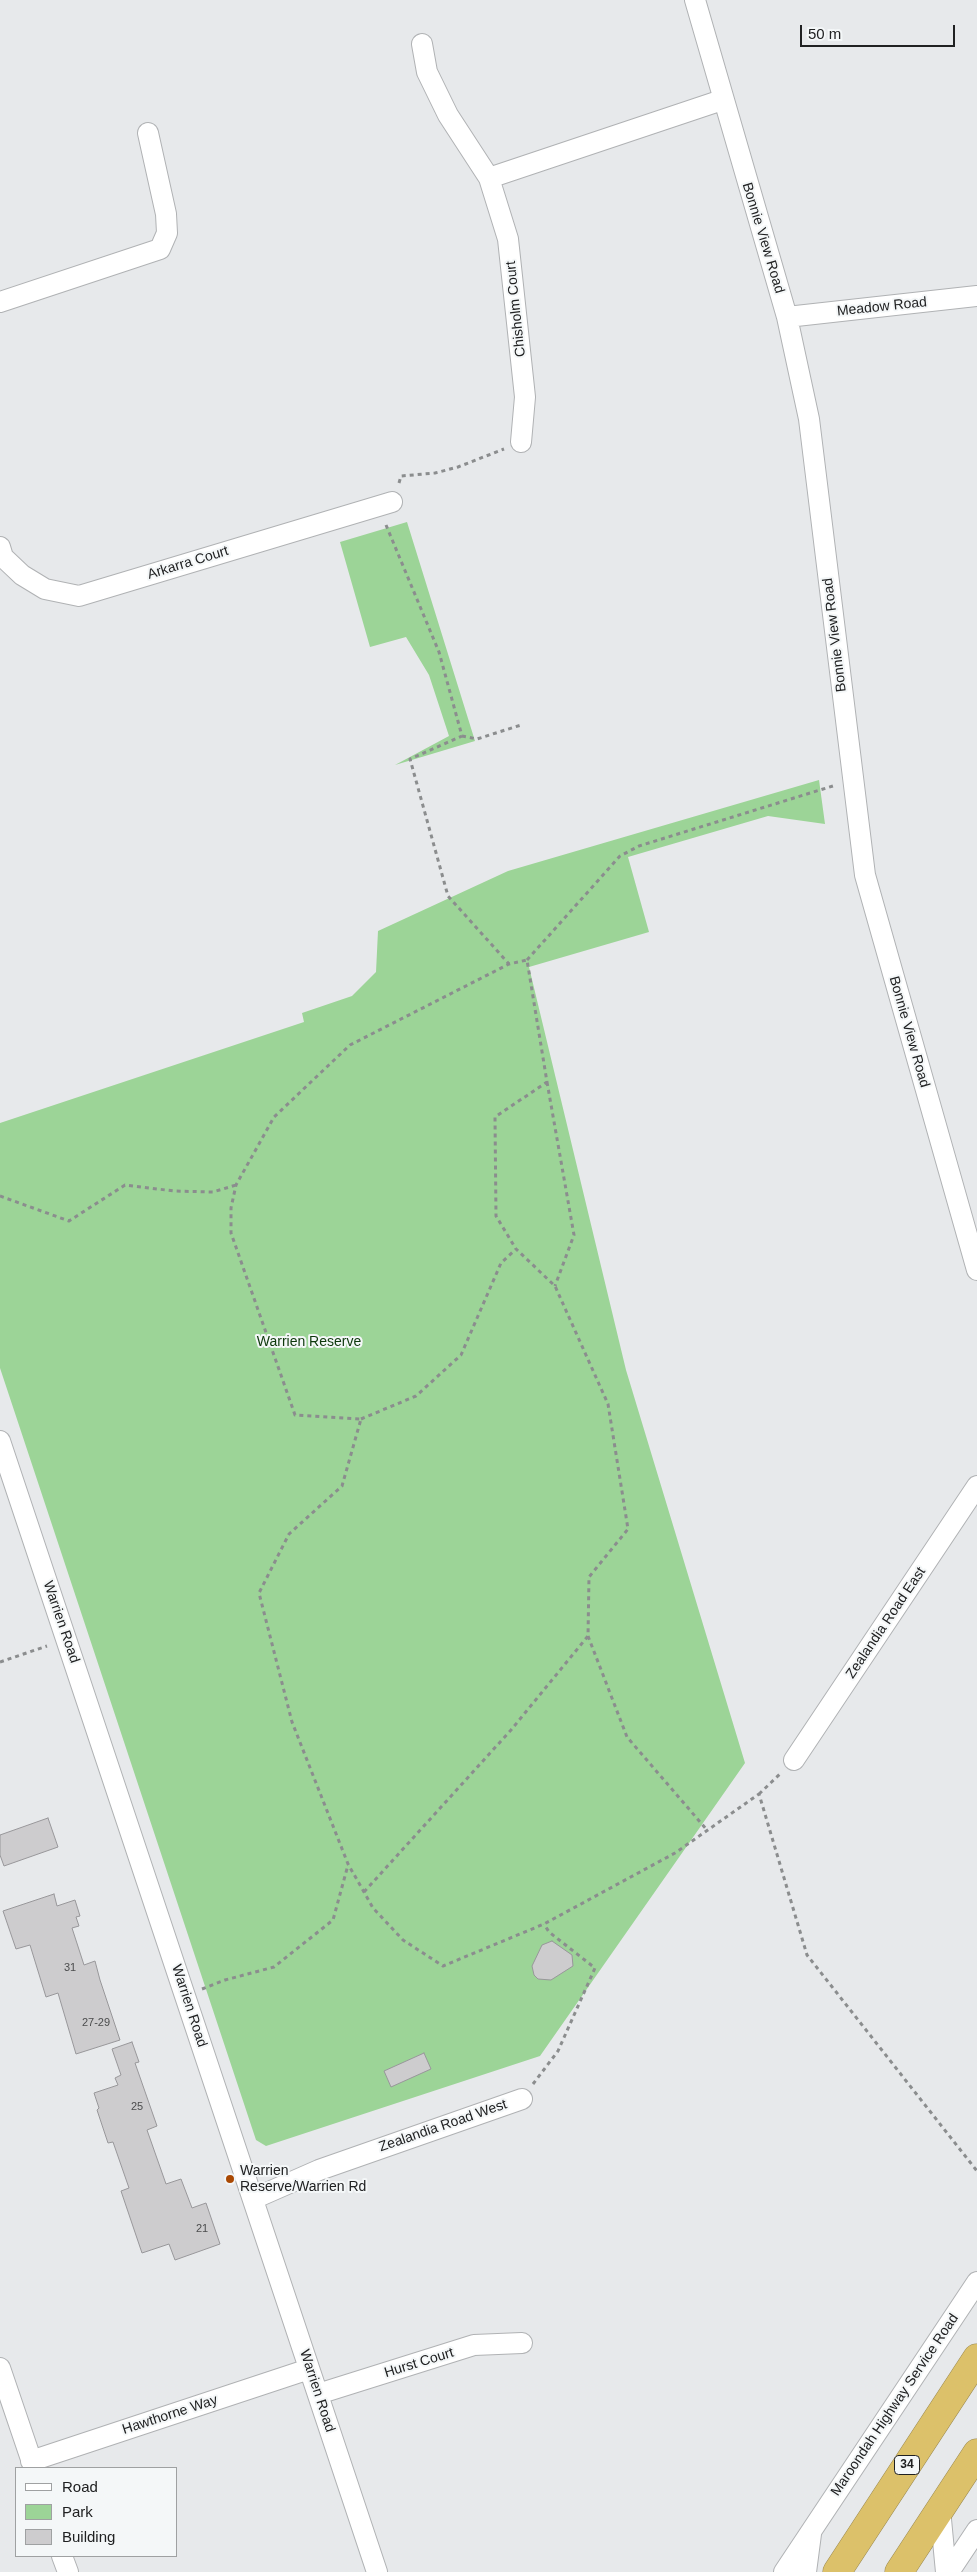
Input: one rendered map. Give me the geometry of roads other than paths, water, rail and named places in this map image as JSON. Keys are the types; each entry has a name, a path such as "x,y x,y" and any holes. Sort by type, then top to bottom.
{"highway":[{"name":"34","path":"836,2572 977,2358"},
{"path":"899,2572 977,2453"}],"street":[{"name":"Bonnie View Road","path":"694,0 787,317 809,420 865,875 977,1270"},
{"name":"Chisholm Court","path":"422,44 427,72 448,116 489,178 508,238 525,397 520,442"},
{"path":"489,178 722,100"},
{"path":"0,302 160,250 167,233 166,214 148,132"},
{"name":"Meadow Road","path":"787,317 977,296"},
{"name":"Arkarra Court","path":"0,547 3,557 22,575 45,589 79,596 392,502"},
{"name":"Warrien Road","path":"0,1441 377,2572"},
{"name":"Zealandia Road East","path":"794,1760 977,1486"},
{"name":"Zealandia Road West","path":"253,2199 319,2170 522,2099"},
{"name":"Maroondah Highway Service Road","path":"784,2572 977,2282"},
{"name":"Hurst Court","path":"318,2394 474,2345 522,2343"},
{"path":"0,2368 32,2465"},
{"name":"Hawthorne Way","path":"32,2465 309,2369"},
{"path":"940,2509 948,2572"},
{"name":"Maroondah Highway Service Road","path":"806,2572 812,2529"},
{"path":"948,2572 977,2530"},
{"path":"62,2557 68,2572"}],"place":[{"name":"Warrien Reserve/Warrien Rd","path":"230,2179"}],"park label":[{"name":"Warrien Reserve","path":"309,1342"}]}
